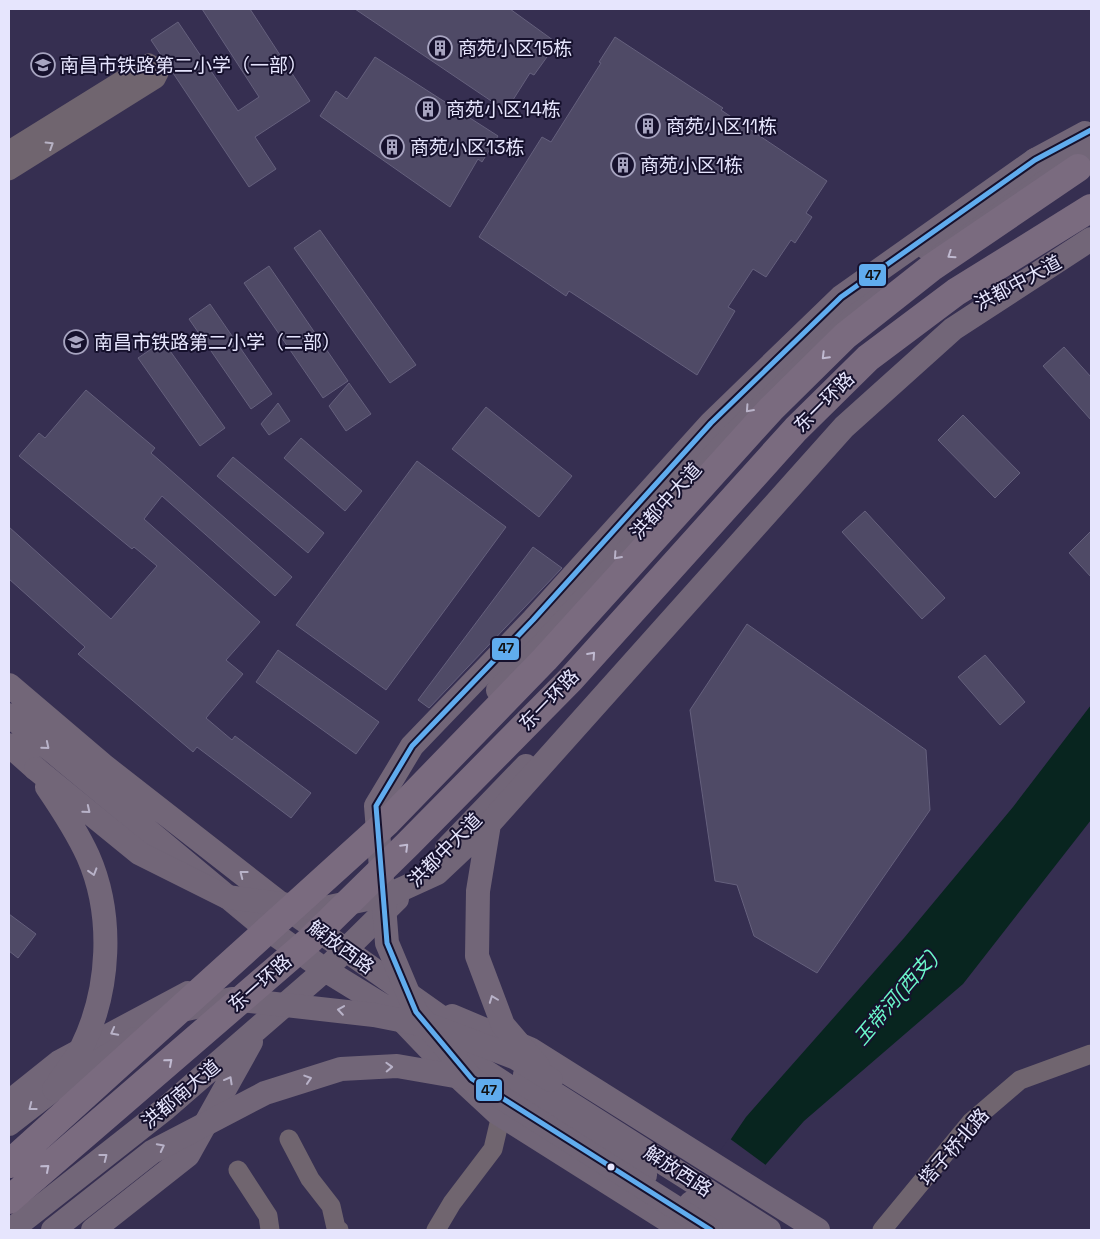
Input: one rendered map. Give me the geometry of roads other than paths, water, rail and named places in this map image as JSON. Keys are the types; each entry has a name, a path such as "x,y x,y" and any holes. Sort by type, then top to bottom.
{"highway":[{"name":"东一环路","path":"9,1164 387,822 545,659 771,409 845,336 932,268 1085,157"},
{"name":"东一环路","path":"9,1200 309,941 401,851 571,679 796,429 868,358 956,292 1091,208"}],"main road":[{"path":"711,1230 472,1079 416,1012 387,943 376,806 412,746 533,620 711,423 841,297 1035,160 1091,130"},
{"name":"洪都中大道","path":"281,904 377,818 452,741 693,470 774,382 850,305 896,268 1085,157"},
{"path":"9,745 139,852 227,897 320,909 391,894 437,873 489,824 844,427 953,329 1091,239"},
{"name":"洪都中大道","path":"344,950 470,826 629,657 826,432 866,394 901,361 984,296 1091,245"},
{"name":"解放西路","path":"9,685 103,765 281,904 658,1170 734,1230"},
{"name":"解放西路","path":"9,715 259,923 325,970 658,1170 769,1230"},
{"path":"36,769 88,856 102,904 106,953 99,1002 82,1048 54,1089"},
{"path":"489,824 478,890 477,956 503,1025 551,1080"},
{"path":"9,1150 188,993 281,904"},
{"name":"洪都南大道","path":"11,1230 166,1108 325,970 344,950"},
{"path":"9,1102 59,1062 188,993"},
{"path":"9,1124 54,1089 182,1010 232,999 357,1012 435,1028 516,1058 789,1221 818,1230"},
{"path":"419,1002 530,1049 677,1141 789,1221"},
{"path":"396,1014 440,1060 501,1115 683,1230"},
{"path":"93,1230 188,1155 259,1027"},
{"path":"53,1230 152,1152 266,1093 341,1068 397,1066 472,1079"}],"street":[{"path":"9,150 149,63 157,68 159,73 156,79 9,171"},
{"name":"塔子桥北路","path":"882,1230 971,1122 1020,1080 1091,1054"},
{"path":"436,1230 452,1204 493,1148 501,1115"},
{"path":"289,1139 310,1179 331,1206 336,1228 340,1230"},
{"path":"238,1170 268,1216 270,1230"}],"water":[{"name":"玉带河(西支)","path":"1091,705 1091,820 963,984 804,1121 708,1230 669,1230 746,1117 904,938 1013,807"}],"place":[{"name":"商苑小区15栋","path":"440,48"},
{"name":"南昌市铁路第二小学（一部）","path":"43,65"},
{"name":"商苑小区14栋","path":"428,109"},
{"name":"商苑小区11栋","path":"648,126"},
{"name":"商苑小区13栋","path":"392,147"},
{"name":"商苑小区1栋","path":"623,165"},
{"name":"南昌市铁路第二小学（二部）","path":"76,342"}]}
